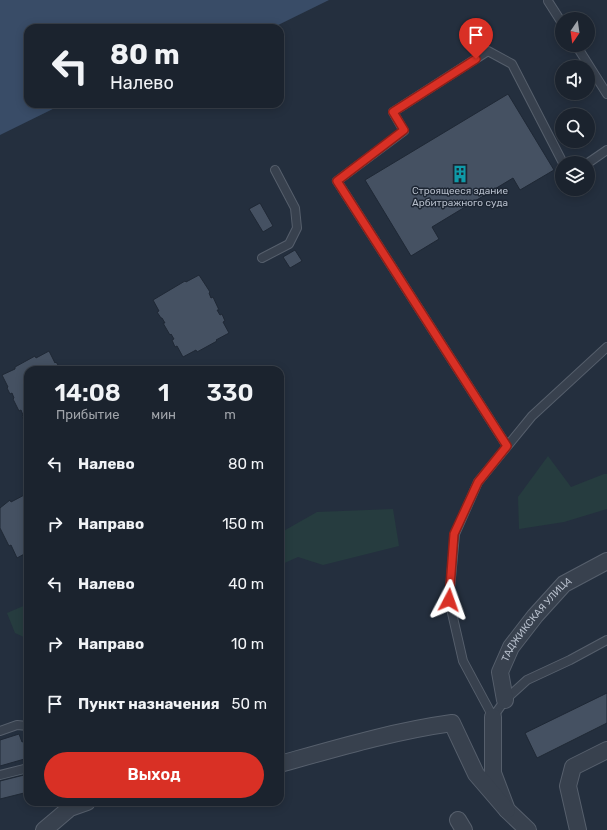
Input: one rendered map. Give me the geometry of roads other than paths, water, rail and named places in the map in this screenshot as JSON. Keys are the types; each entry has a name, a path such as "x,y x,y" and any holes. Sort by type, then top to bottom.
{"street":[{"name":"ТАДЖИКСКАЯ УЛИЦА","path":"505,700 500,672 511,646 535,616 564,584 607,561"},
{"path":"493,717 493,773 507,810"},
{"path":"284,763 357,742 418,728 452,723 476,774 507,810 528,830"},
{"path":"578,830 568,786 573,767 607,750"},
{"path":"44,830 70,808 76,806"}],"lane":[{"path":"548,1 555,12"},
{"path":"507,446 337,181 404,130 393,112 488,51 512,64 559,156"},
{"path":"580,52 607,94"},
{"path":"595,158 607,150"},
{"path":"262,258 289,244 297,228 295,208 275,170"},
{"path":"607,347 532,416 478,482 454,534 449,600 463,661 493,717 505,700 527,680 570,660 607,640"},
{"path":"0,730 24,726"},
{"path":"0,775 24,769"}],"water":[{"path":"0,0 329,0 280,24 24,24 24,108 55,108 0,135"}],"place":[{"name":"Строящееся здание Арбитражного суда","path":"460,174"}]}
